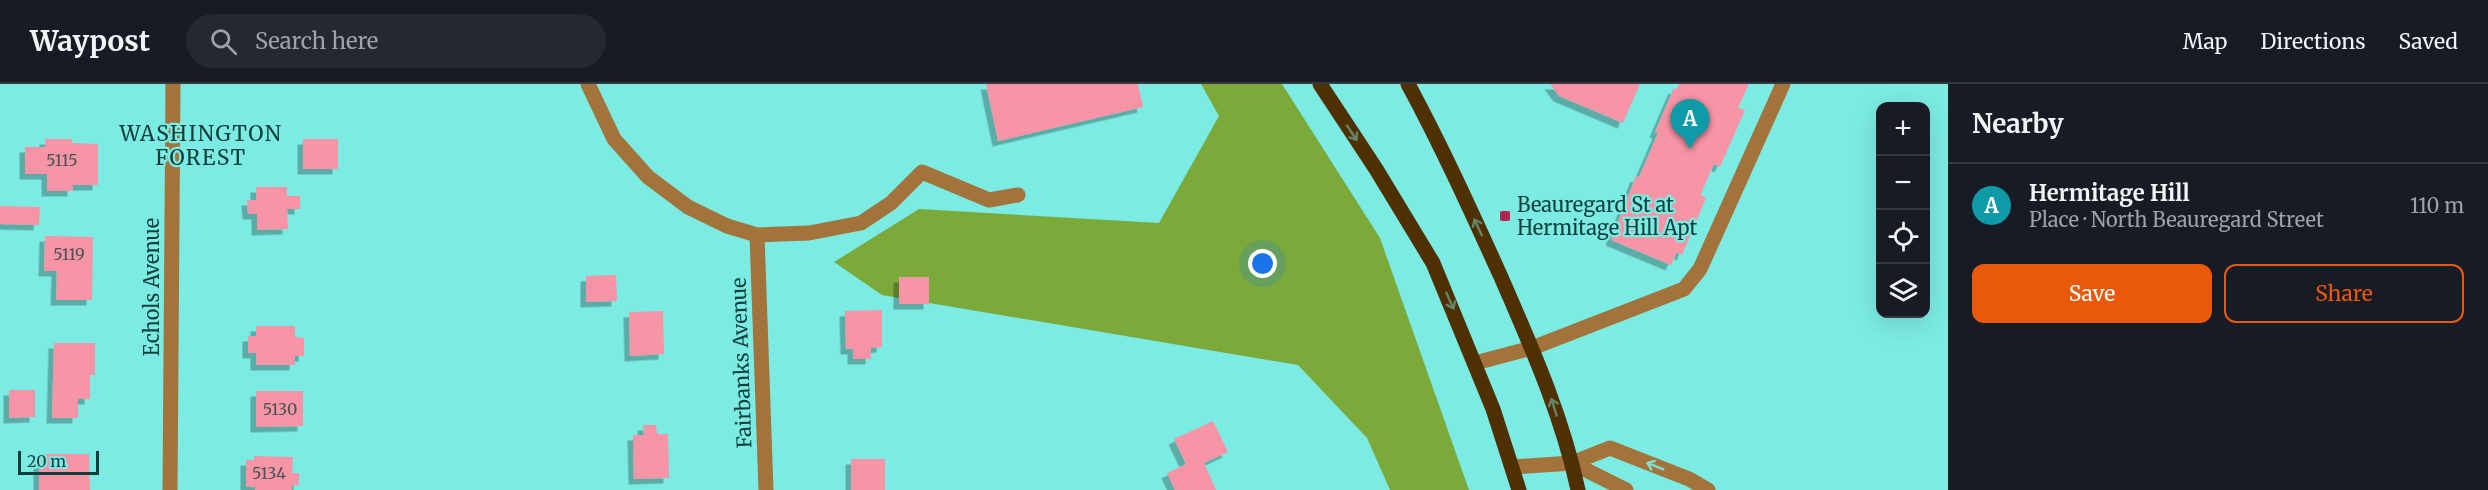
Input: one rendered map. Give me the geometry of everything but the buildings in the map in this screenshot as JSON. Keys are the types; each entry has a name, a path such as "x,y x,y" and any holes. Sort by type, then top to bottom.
{"main road":[{"path":"1320,84 1382,178 1433,263 1475,363 1513,467 1519,490"},
{"path":"1408,84 1436,135 1532,348 1548,387 1578,490"}],"street":[{"name":"Echols Avenue","path":"170,490 173,84"},
{"path":"588,84 615,139 648,177 688,207 727,226 757,235 809,233 861,223 891,203 922,172 989,200 1018,195"},
{"path":"1475,363 1532,348 1684,289 1700,269 1783,84"},
{"name":"Fairbanks Avenue","path":"757,235 766,490"},
{"path":"1513,467 1572,463 1610,448 1689,479 1708,490"},
{"path":"1572,463 1626,490"}],"green space":[{"path":"1201,84 1282,84 1380,238 1469,490 1390,490 1367,438 1298,365 882,295 834,262 919,209 1159,223 1219,116"}],"place":[{"name":"Hermitage Hill","path":"1690,149"},
{"name":"Beauregard St at Hermitage Hill Apt","path":"1505,216"}],"district":[{"name":"WASHINGTON FOREST","path":"201,145"}]}
